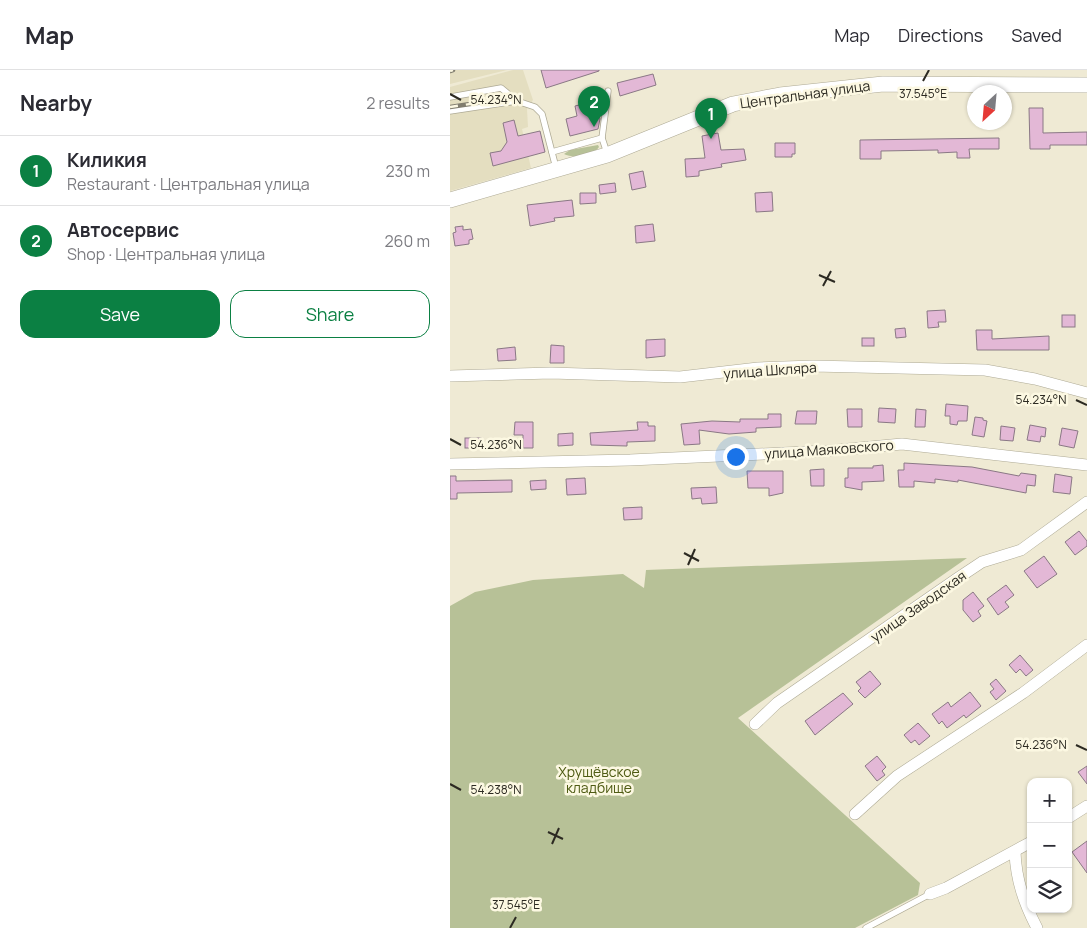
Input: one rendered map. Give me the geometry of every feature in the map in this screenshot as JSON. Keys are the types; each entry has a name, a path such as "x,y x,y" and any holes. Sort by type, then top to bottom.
{"main road":[{"name":"Центральная улица","path":"450,200 607,155 732,104 780,95 883,84 1087,85"}],"street":[{"name":"улица Шкляра","path":"450,376 551,373 680,377 758,368 812,366 985,370 1035,379 1087,393"},
{"name":"улица Маяковского","path":"450,464 630,460 798,453 902,444 1087,465"},
{"name":"улица Заводская","path":"756,724 777,703 958,578 982,562 1021,550 1087,502"},
{"path":"855,814 904,771 1023,694 1087,645"},
{"path":"1072,815 1087,806"},
{"path":"930,894 946,888 1027,844"},
{"path":"1015,852 1016,875 1023,899 1037,928"}],"lane":[{"path":"450,97 501,88 516,101 535,107 540,112 557,170"},
{"path":"607,155 602,138 608,91"},
{"path":"450,111 516,101"},
{"path":"552,152 602,138"},
{"path":"866,928 930,894"}],"shaded area":[{"path":"450,70 507,70 450,84"},
{"path":"513,70 523,70 533,100 527,109 528,127 522,129 531,168 450,191 450,87"}],"green space":[{"path":"598,145 599,147 592,153 583,156 568,156 564,154 570,150"},
{"name":"Хрущёвское кладбище","path":"967,558 738,718 920,883 918,895 855,928 450,928 450,606 475,592 533,580 623,574 644,588 646,570"}],"building":[{"path":"541,70 599,70 599,71 546,88"},
{"path":"653,74 656,85 620,96 617,83"},
{"path":"595,101 600,119 598,129 570,136 566,119 577,116 575,106"},
{"path":"1029,108 1043,108 1043,133 1087,132 1087,145 1050,145 1050,149 1030,149"},
{"path":"514,120 518,136 540,131 545,152 493,166 490,153 501,151 507,142 503,123"},
{"path":"718,133 721,150 744,149 746,160 721,164 722,167 699,171 699,176 686,177 685,159 705,158 702,136"},
{"path":"999,138 999,149 969,149 970,158 957,158 957,152 938,153 938,150 881,151 881,159 860,159 860,140"},
{"path":"775,143 795,143 795,154 792,154 792,157 775,157"},
{"path":"643,171 646,187 632,190 629,174"},
{"path":"615,183 616,192 600,194 599,185"},
{"path":"772,192 773,211 756,212 755,193"},
{"path":"580,193 596,193 596,203 580,204"},
{"path":"572,200 574,216 554,218 555,221 530,226 527,205"},
{"path":"653,224 655,241 636,243 635,226"},
{"path":"463,226 463,230 471,229 473,239 469,240 469,244 455,246 453,233 456,232 455,227"},
{"path":"945,310 946,322 938,322 939,327 928,328 927,311"},
{"path":"1062,315 1075,315 1075,327 1062,327"},
{"path":"905,328 906,337 896,338 895,329"},
{"path":"976,330 992,330 992,339 1049,336 1049,350 977,350"},
{"path":"862,338 874,338 874,346 862,346"},
{"path":"665,339 665,356 646,358 646,340"},
{"path":"551,345 564,346 564,363 550,363"},
{"path":"515,347 516,360 498,361 497,349"},
{"path":"946,404 968,406 967,421 958,421 957,425 950,424 950,416 945,416"},
{"path":"879,408 896,409 895,423 878,422"},
{"path":"847,409 862,409 862,427 848,427"},
{"path":"916,409 926,410 925,427 915,427"},
{"path":"797,411 817,411 816,424 795,424"},
{"path":"768,414 781,414 781,427 756,428 756,432 729,434 699,430 700,444 684,445 681,424 712,421 740,422 740,419 768,419"},
{"path":"975,417 983,418 983,420 987,421 984,437 972,435"},
{"path":"515,422 533,422 533,448 523,448 523,435 514,435"},
{"path":"637,422 648,422 648,426 655,426 655,441 627,442 627,446 591,445 590,433 638,430"},
{"path":"1030,425 1046,428 1045,437 1041,436 1040,442 1027,440"},
{"path":"1001,426 1015,428 1013,441 1000,440"},
{"path":"1062,428 1078,431 1074,448 1059,445"},
{"path":"573,433 573,445 558,446 558,434"},
{"path":"465,438 481,438 481,448 465,448"},
{"path":"904,463 972,467 1019,476 1021,473 1036,475 1035,486 1027,485 1026,493 958,480 958,482 935,479 935,483 914,481 914,487 899,487 898,470 904,470"},
{"path":"883,465 884,481 862,482 862,490 845,487 845,478 848,478 848,468 873,468 873,466"},
{"path":"824,469 824,486 811,486 810,470"},
{"path":"747,471 783,471 783,493 769,496 769,488 748,488"},
{"path":"1055,474 1072,477 1070,494 1053,492"},
{"path":"450,476 456,476 456,481 512,480 512,492 457,493 457,499 450,499"},
{"path":"585,478 586,494 567,495 566,479"},
{"path":"546,480 546,489 531,490 530,481"},
{"path":"716,487 717,503 702,504 701,498 692,499 691,488"},
{"path":"642,507 642,519 624,520 623,508"},
{"path":"1079,531 1087,541 1087,546 1075,555 1065,542"},
{"path":"1044,556 1057,574 1037,588 1024,571"},
{"path":"1006,585 1014,595 1005,602 1009,607 998,615 987,599"},
{"path":"973,592 984,606 978,611 981,616 973,622 963,610 963,600"},
{"path":"1020,655 1033,670 1026,676 1020,669 1016,673 1009,665"},
{"path":"870,671 881,684 865,698 858,691 861,688 856,682"},
{"path":"996,679 1006,691 996,700 990,692 994,689 990,684"},
{"path":"970,692 981,706 966,718 964,715 947,728 942,721 939,724 932,714 948,702 951,707"},
{"path":"843,693 853,704 815,735 805,721"},
{"path":"918,723 930,736 919,745 915,740 911,743 904,735"},
{"path":"877,756 886,767 882,771 885,775 877,781 865,766"},
{"path":"1087,766 1087,784 1078,772"},
{"path":"1087,841 1087,873 1072,852"}],"railway":[{"path":"450,107 490,101"}],"place":[{"name":"Автосервис","path":"594,127"},
{"name":"Киликия","path":"711,139"}]}
